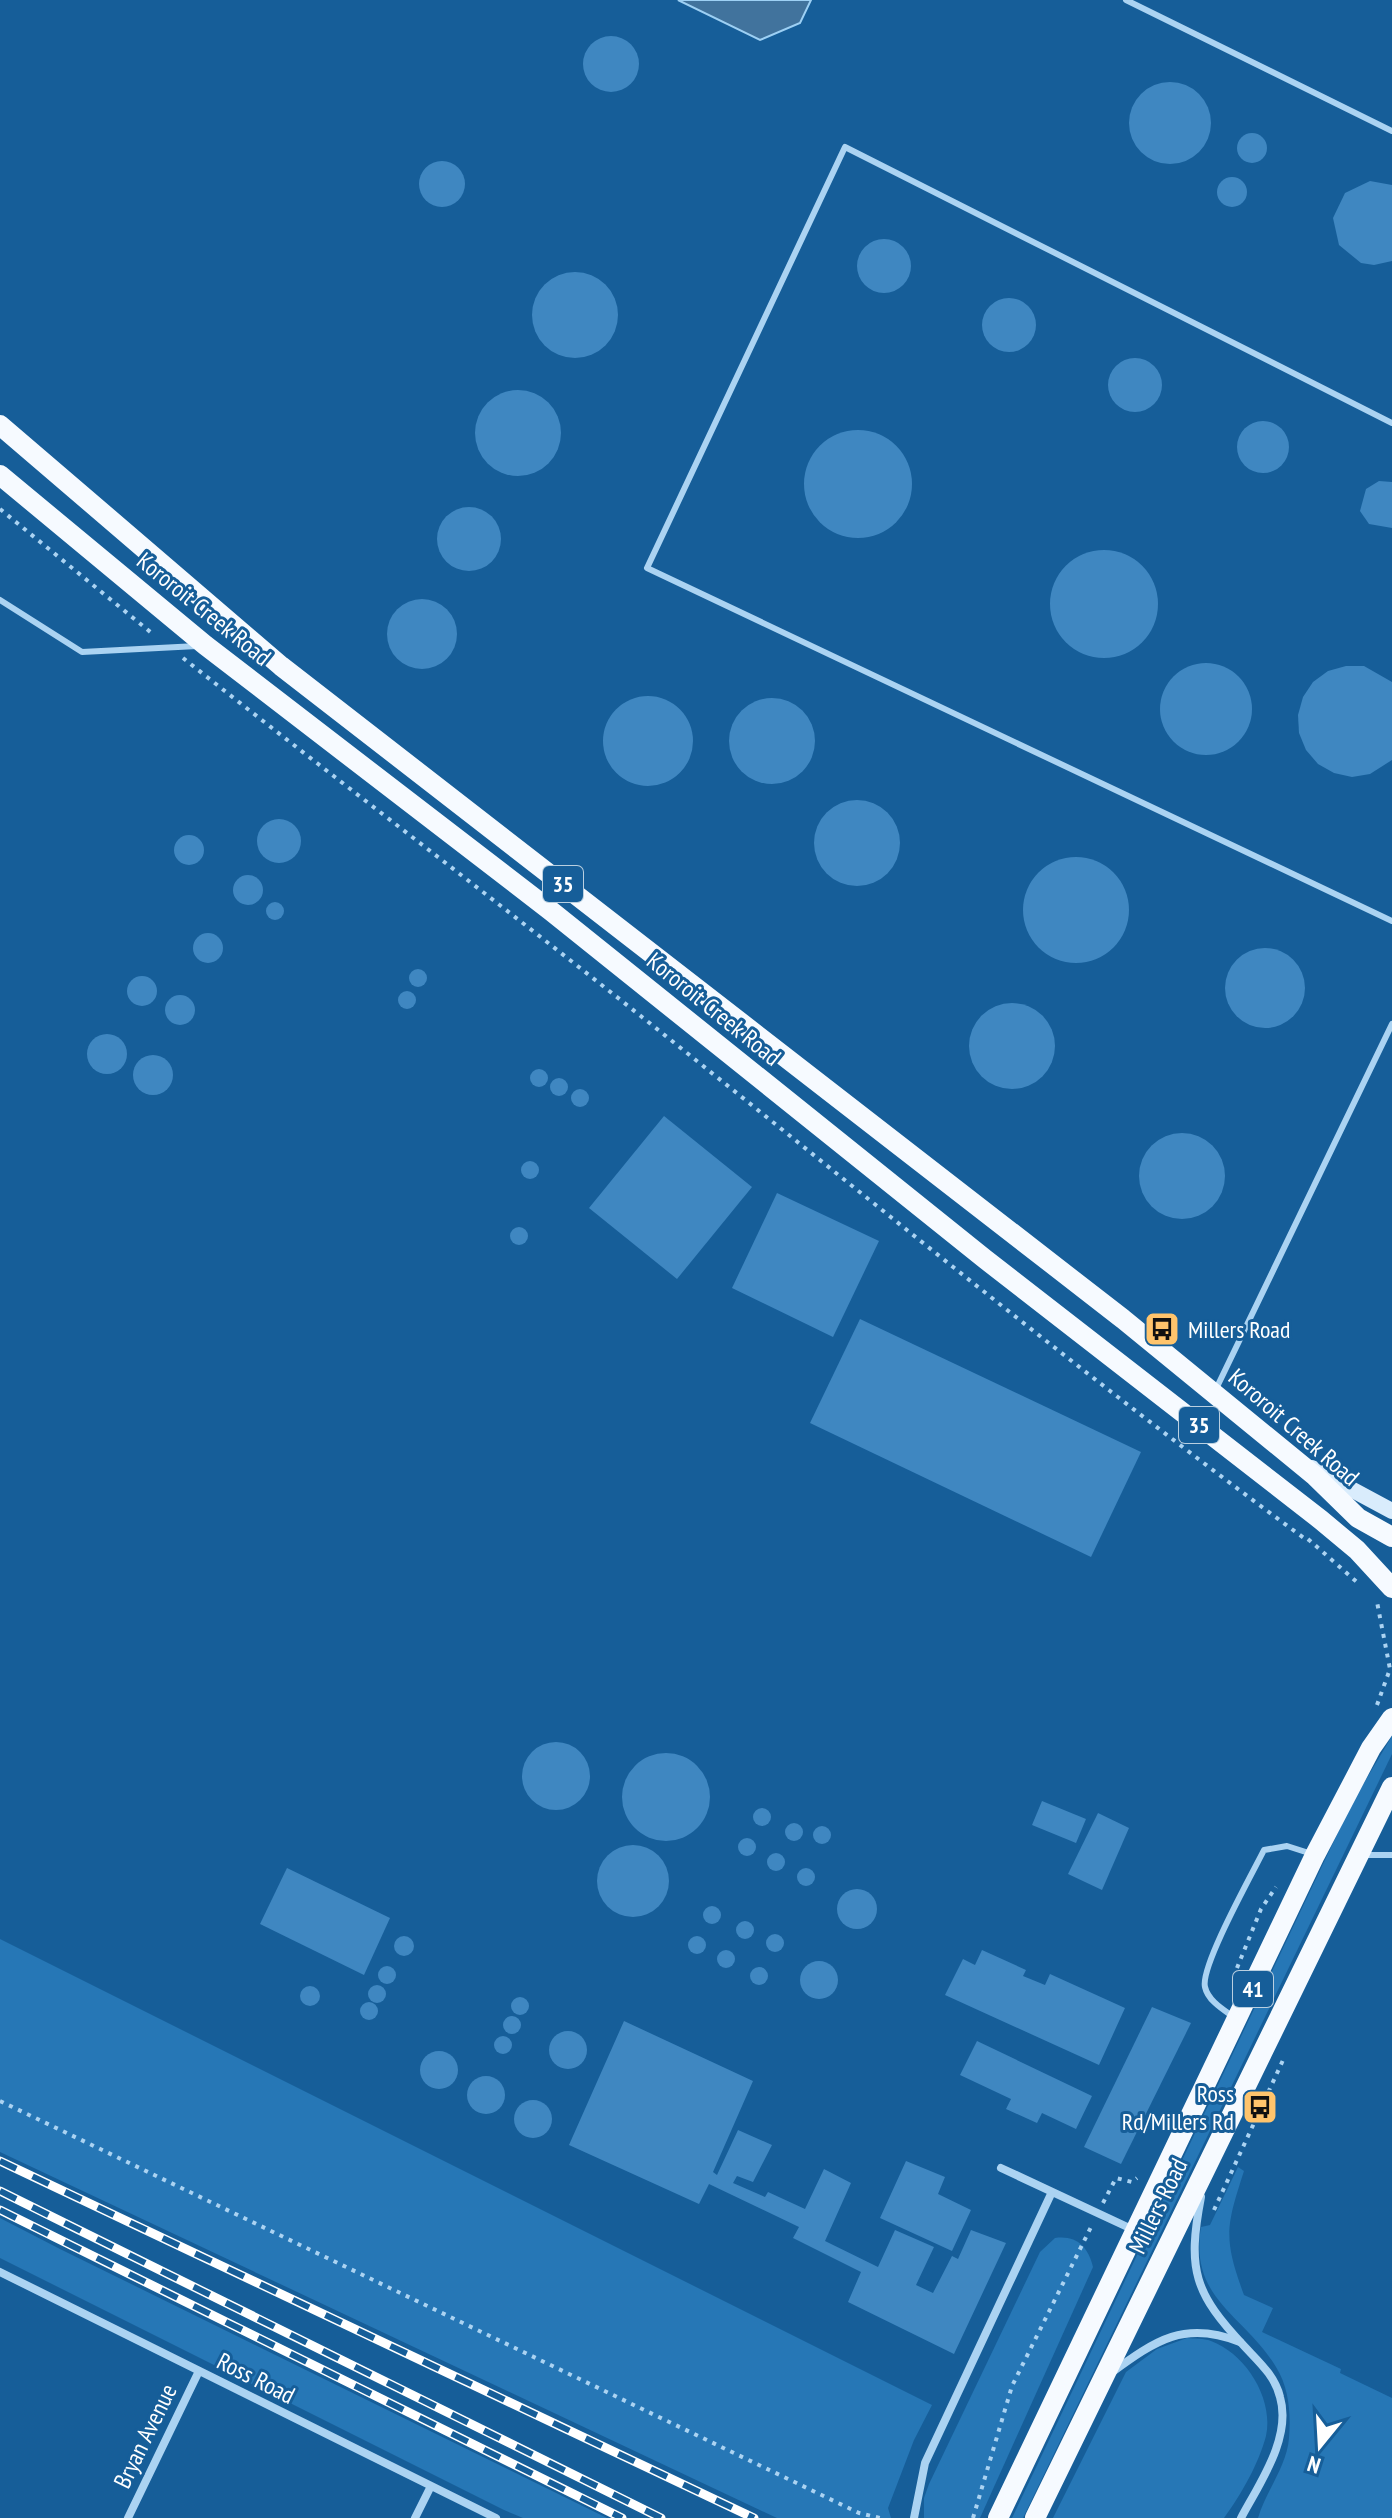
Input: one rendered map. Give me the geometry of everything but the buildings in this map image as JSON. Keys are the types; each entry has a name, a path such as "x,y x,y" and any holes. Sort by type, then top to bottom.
{"main road":[{"name":"Kororoit Creek Road","path":"0,425 281,666 1214,1393 1358,1518 1392,1537"},
{"name":"Kororoit Creek Road","path":"0,475 205,645 551,911 823,1130 1333,1530 1387,1581"},
{"path":"823,1130 845,1103"},
{"path":"1211,1434 1214,1393"},
{"path":"1286,1453 1392,1511"},
{"name":"Millers Road","path":"998,2518 1315,1855 1371,1748 1382,1717"},
{"name":"Millers Road","path":"1035,2518 1392,1787"}],"street":[{"path":"1001,2168 1051,2194 1137,2231"},
{"path":"1206,2168 1195,2225 1194,2265 1203,2296 1269,2372 1281,2398 1281,2425 1273,2459 1241,2518"},
{"path":"914,2518 925,2463 1051,2194"},
{"name":"Ross Road","path":"0,2272 430,2488 496,2518"},
{"path":"1102,2380 1162,2339 1190,2331 1216,2332 1241,2343"},
{"name":"Bryan Avenue","path":"128,2518 199,2371"},
{"path":"415,2518 430,2488"}],"lane":[{"path":"1126,0 1392,131"},
{"path":"1392,423 845,147 647,568 1392,921"},
{"path":"0,600 82,652 205,645"},
{"path":"1214,1393 1392,1024"},
{"path":"1237,2020 1212,2000 1205,1990 1207,1968 1264,1850 1287,1846 1315,1855"},
{"path":"1357,1855 1392,1855"}],"path":[{"path":"0,509 168,646 578,966 922,1245 1198,1460 1308,1541"},
{"path":"1382,1717 1390,1648 1378,1604 1369,1592 1387,1581"},
{"path":"1235,1974 1261,1909 1282,1877"},
{"path":"1195,2225 1208,2222 1284,2057"},
{"path":"0,2101 859,2513 880,2518"},
{"path":"973,2518 1012,2386 1116,2178 1132,2182 1144,2164"}],"shaded area":[{"path":"678,0 811,0 800,23 760,40"},
{"path":"1392,1736 1392,1754 1023,2518 1012,2518 1352,1803"},
{"path":"0,1939 932,2405 914,2440 888,2508 891,2518 777,2518 0,2152"},
{"path":"1238,2167 1244,2171 1233,2206 1230,2245 1244,2295 1273,2308 1262,2332 1341,2369 1340,2373 1392,2398 1392,2518 1258,2518 1287,2448 1288,2401 1276,2367 1211,2290 1203,2272 1200,2252 1201,2227 1210,2225"},
{"path":"0,2218 607,2518 523,2518 504,2510 0,2258"},
{"path":"1055,2238 1070,2238 1080,2244 1093,2267 980,2518 924,2518 924,2498 929,2484 1040,2252"},
{"path":"1187,2338 1211,2341 1235,2356 1255,2380 1266,2407 1266,2436 1259,2457 1224,2518 1053,2518 1126,2372 1157,2349"}],"railway":[{"path":"0,2161 754,2518"},
{"path":"0,2191 661,2518"},
{"path":"0,2210 622,2518"}],"place":[{"name":"Millers Road","path":"1162,1329"},
{"name":"Ross Rd/Millers Rd","path":"1260,2107"}]}
